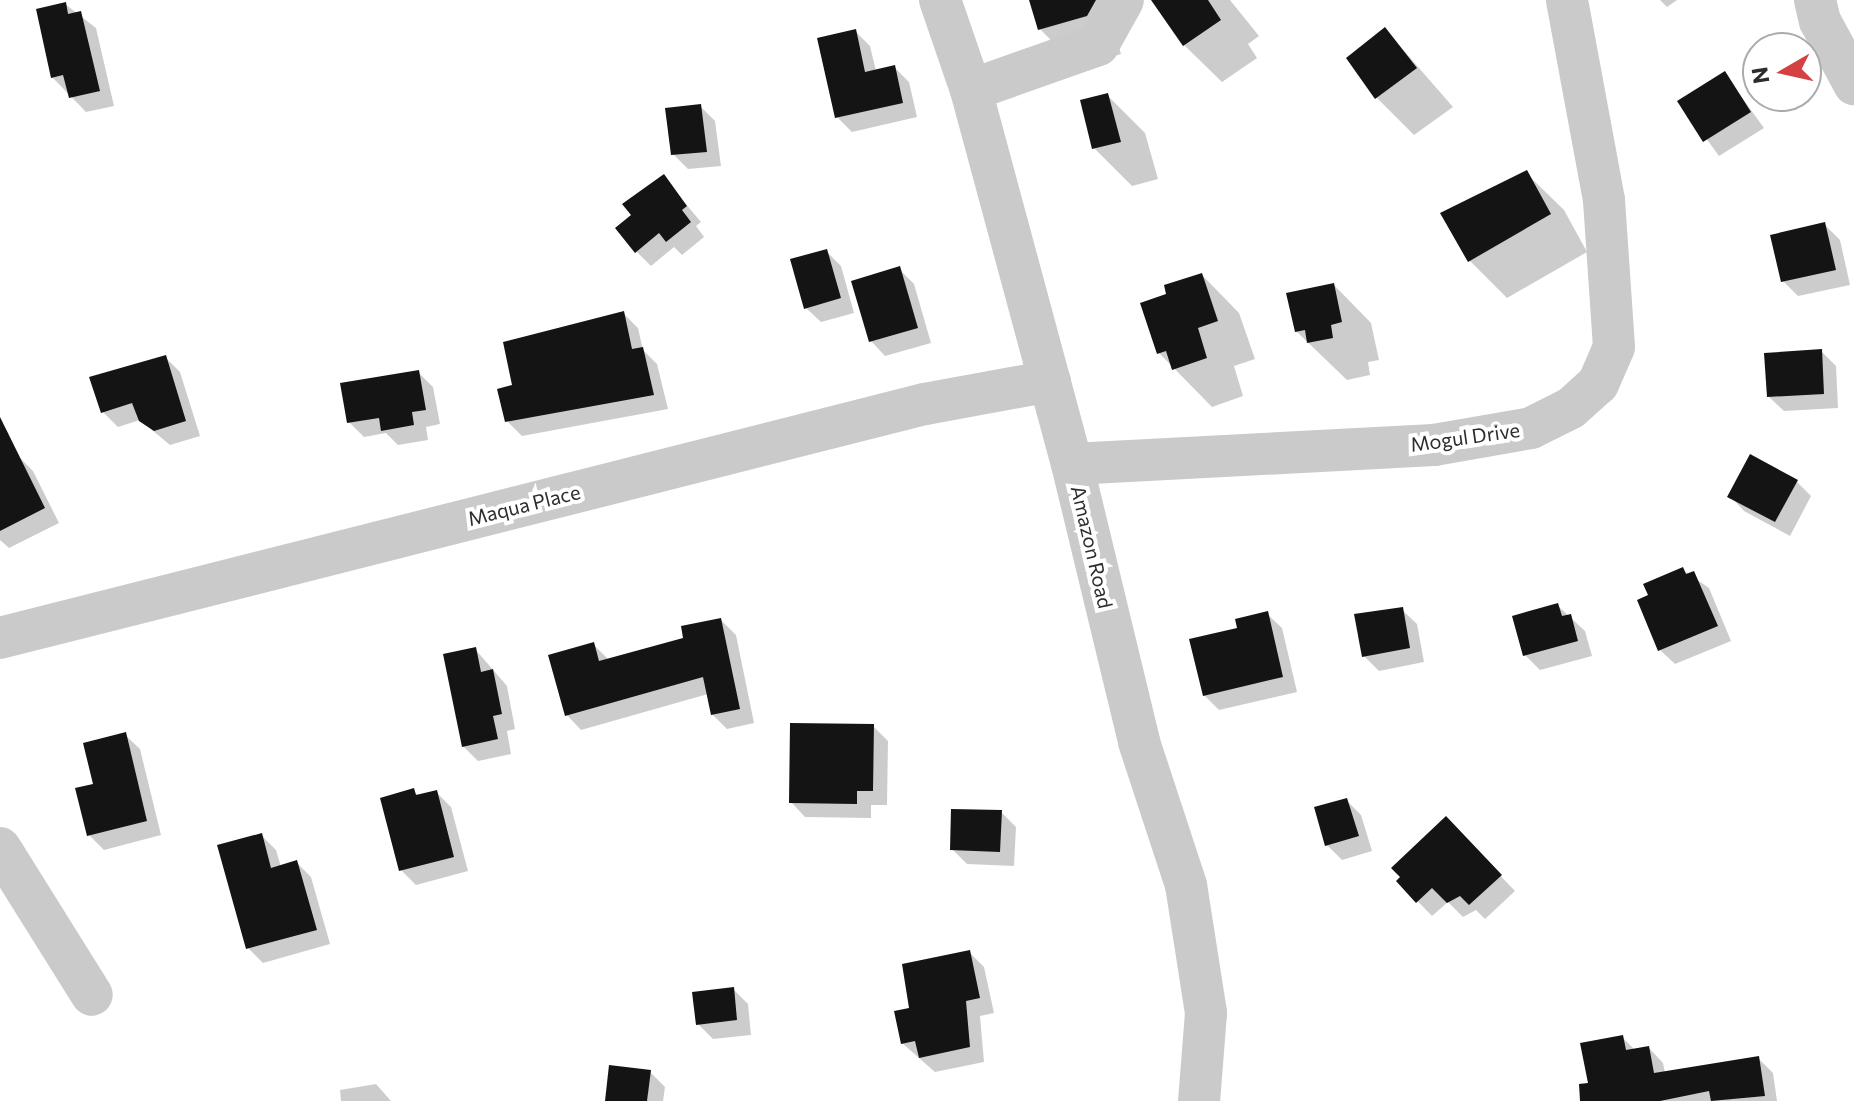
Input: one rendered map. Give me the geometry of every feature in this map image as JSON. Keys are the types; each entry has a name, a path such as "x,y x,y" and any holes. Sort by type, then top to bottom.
{"street":[{"name":"Amazon Road","path":"940,0 971,90 1050,381 1139,742 1186,885 1206,1013 1199,1101"},
{"path":"971,90 1098,45 1123,0"},
{"name":"Mogul Drive","path":"1072,464 1434,445 1531,428 1571,408 1598,384 1614,347 1604,200 1567,0"},
{"path":"1815,0 1820,21 1854,84"},
{"name":"Maqua Place","path":"0,638 925,404 1050,381"},
{"path":"0,848 92,995"}],"building":[{"path":"1029,0 1096,0 1087,16 1038,30"},
{"path":"1151,0 1208,0 1221,20 1183,46"},
{"path":"66,2 68,14 81,11 100,91 69,98 63,75 51,78 36,9"},
{"path":"1385,27 1417,68 1375,99 1346,58"},
{"path":"856,29 865,72 895,65 903,103 835,118 817,38"},
{"path":"1725,71 1742,98 1742,112 1751,112 1703,142 1677,101"},
{"path":"1108,93 1121,142 1092,149 1080,100"},
{"path":"701,104 707,152 671,155 665,108"},
{"path":"1527,170 1551,214 1468,262 1440,213"},
{"path":"664,174 687,206 682,210 691,222 666,242 659,233 635,253 615,228 631,215 622,204"},
{"path":"1825,222 1836,270 1781,282 1770,235"},
{"path":"827,249 841,298 804,309 790,259"},
{"path":"900,266 918,328 869,342 851,281"},
{"path":"1202,273 1218,321 1198,328 1207,358 1172,370 1166,351 1157,354 1140,303 1166,294 1164,285"},
{"path":"1334,283 1342,322 1331,325 1333,338 1307,343 1305,330 1295,332 1286,293"},
{"path":"624,311 632,349 643,347 654,395 505,422 497,389 512,385 503,342"},
{"path":"1822,349 1824,394 1767,397 1764,353"},
{"path":"166,355 186,421 154,431 139,421 132,403 101,413 89,377"},
{"path":"419,370 426,410 412,412 414,425 381,431 379,418 347,423 340,383"},
{"path":"0,417 45,508 0,531"},
{"path":"1750,454 1798,480 1775,522 1727,497"},
{"path":"1683,567 1686,574 1694,571 1718,626 1658,651 1637,600 1648,595 1643,584"},
{"path":"1558,603 1562,616 1571,614 1578,641 1523,656 1512,616"},
{"path":"1403,607 1410,648 1362,657 1354,614"},
{"path":"1268,611 1283,677 1203,696 1189,639 1237,628 1235,619"},
{"path":"721,618 740,709 711,715 703,677 565,716 548,655 594,642 599,661 683,638 681,626"},
{"path":"476,647 481,672 493,669 502,714 493,716 498,739 462,747 443,654"},
{"path":"790,723 874,724 873,791 857,791 857,804 789,803"},
{"path":"126,732 147,821 87,836 75,788 93,784 83,743"},
{"path":"414,788 416,795 437,790 454,857 399,871 380,798"},
{"path":"1347,798 1359,836 1325,846 1314,807"},
{"path":"951,809 1002,810 1000,852 950,850"},
{"path":"1446,816 1502,875 1469,905 1460,896 1447,903 1432,888 1416,903 1396,881 1400,877 1391,868"},
{"path":"262,833 271,868 297,860 317,930 246,949 217,845"},
{"path":"970,950 980,998 966,1001 970,1047 919,1058 915,1041 901,1044 894,1011 909,1008 902,964"},
{"path":"734,987 737,1020 696,1025 692,992"},
{"path":"1623,1035 1626,1050 1649,1046 1654,1073 1759,1056 1765,1096 1711,1101 1709,1091 1660,1101 1580,1101 1579,1084 1588,1083 1580,1043"},
{"path":"609,1065 651,1070 647,1101 605,1101"}]}
